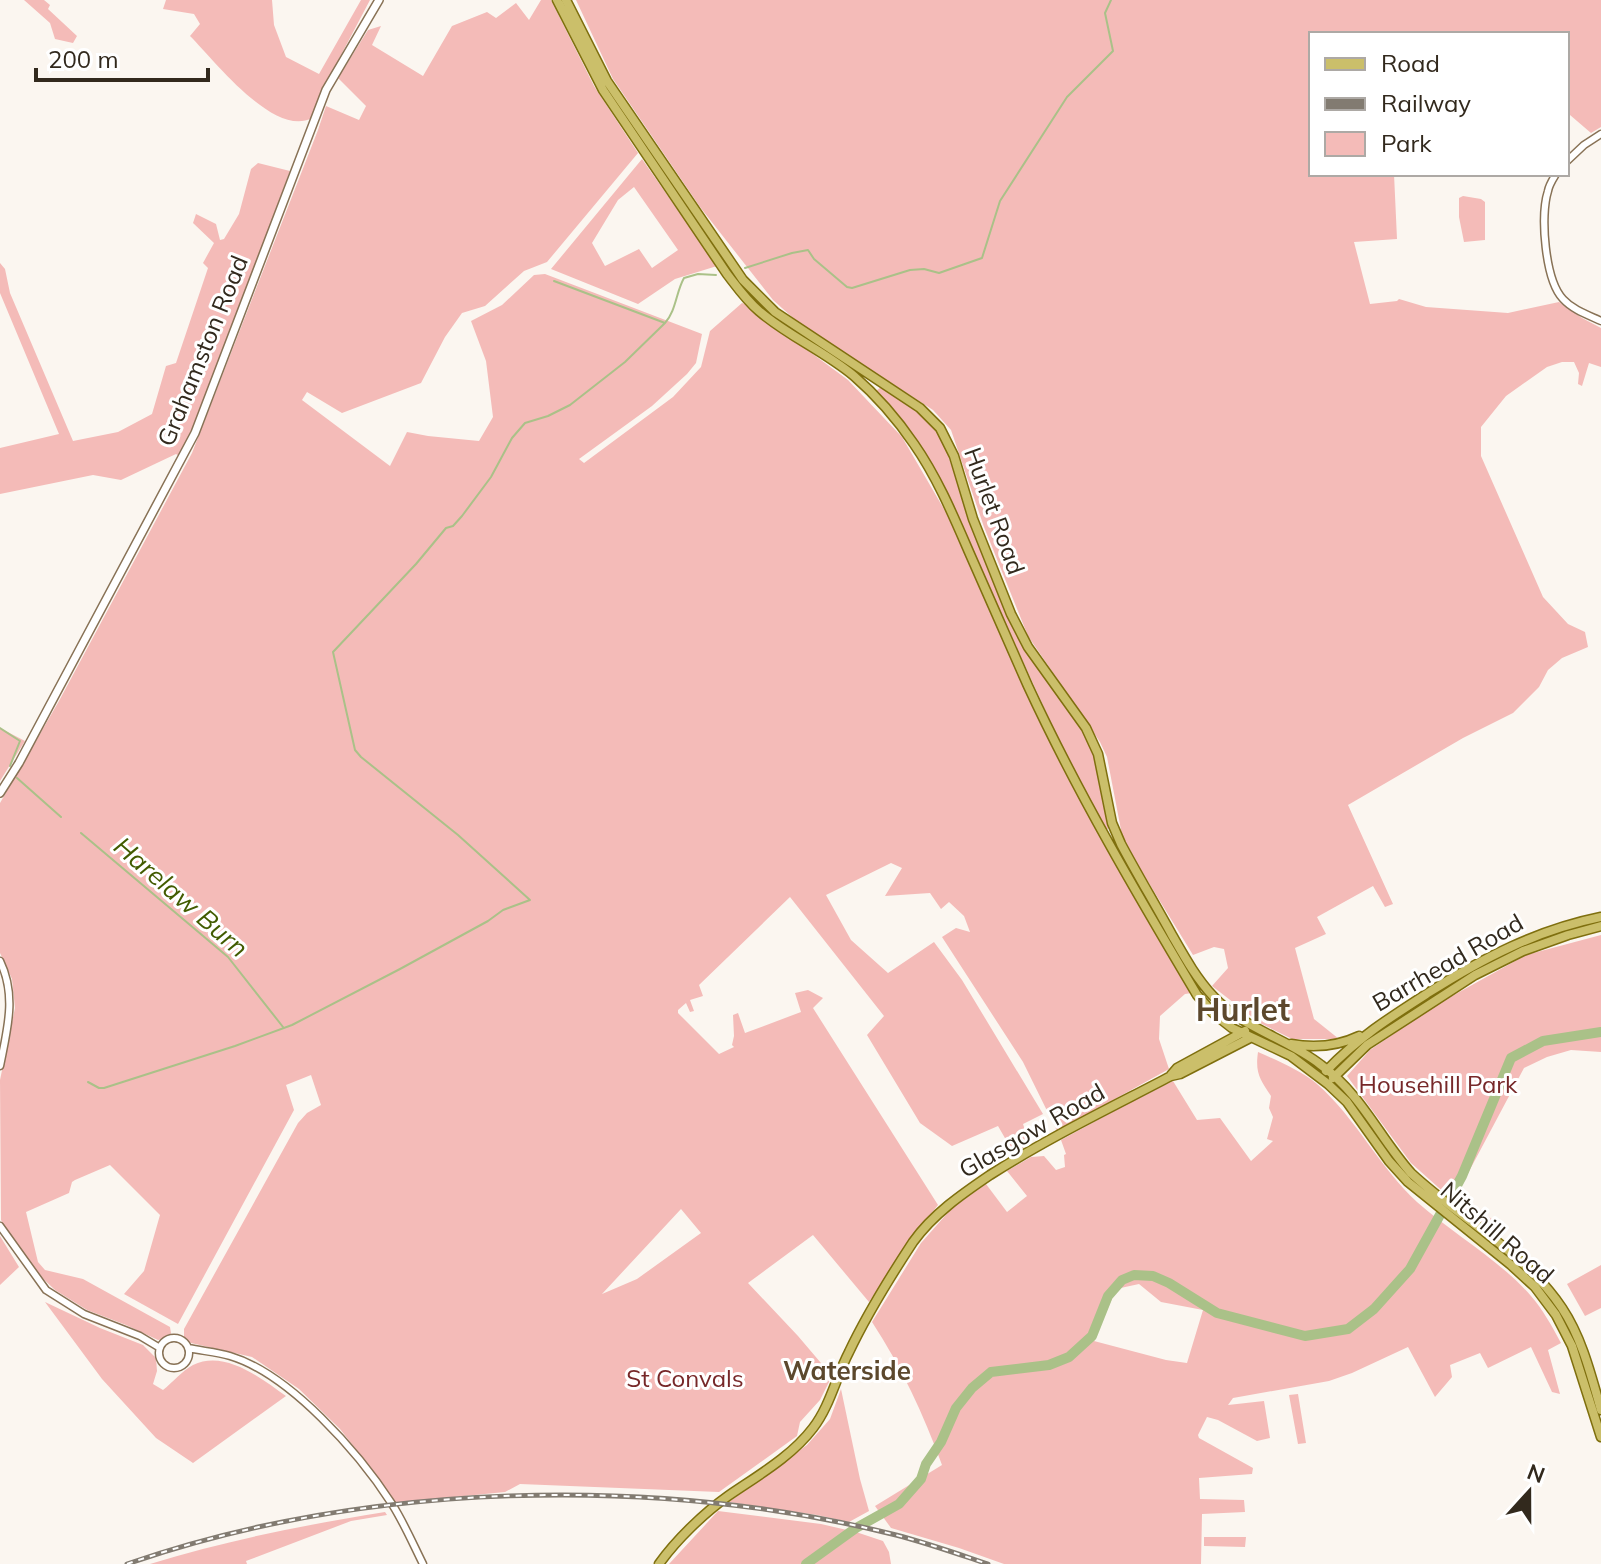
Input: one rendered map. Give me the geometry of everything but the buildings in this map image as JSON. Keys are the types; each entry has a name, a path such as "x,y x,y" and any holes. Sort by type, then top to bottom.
{"main road":[{"name":"Grahamston Road","path":"0,793 55,697 195,433 326,90 379,0"},
{"name":"Hurlet Road","path":"557,0 603,90 744,296 776,324 854,377 883,404 917,447 954,517 1039,709 1109,844 1197,995 1213,1013 1246,1036 1276,1048"},
{"name":"Hurlet Road","path":"566,0 607,81 743,280 775,312 920,408 940,428 954,456 973,519 1011,614 1028,647 1086,728 1098,754 1112,823 1121,844 1187,961 1221,1005 1331,1073"},
{"name":"Barrhead Road","path":"1324,1081 1363,1042 1459,974 1516,943 1567,924 1601,917"},
{"name":"Barrhead Road","path":"1363,1042 1369,1031 1523,951 1601,926"},
{"path":"1246,1036 1254,1028"},
{"path":"1286,1043 1328,1045 1369,1031"},
{"name":"Glasgow Road","path":"659,1564 725,1498 779,1461 813,1429 823,1413 848,1352 873,1307 915,1240 932,1220 972,1187 1013,1161 1246,1036"},
{"name":"Nitshill Road","path":"1276,1048 1300,1061 1354,1111 1398,1172 1517,1259 1553,1296 1579,1342 1601,1410"},
{"name":"Nitshill Road","path":"1331,1073 1365,1109 1422,1189 1535,1287 1572,1346 1601,1437"}],"street":[{"path":"1569,159 1601,134"},
{"path":"1555,176 1547,192 1544,215 1551,279 1569,304 1601,321"},
{"path":"0,961 11,1001 0,1066"},
{"path":"0,1226 46,1290 84,1314 140,1336 160,1348"},
{"path":"177,1338 188,1348 188,1357 179,1367 169,1367 160,1357 160,1348 167,1340 177,1338"},
{"path":"188,1348 232,1357 260,1370 334,1429 394,1507 423,1564"}],"green space":[{"path":"24,0 44,0 50,5 48,9 77,36 73,43 55,39 50,23"},
{"path":"166,0 272,0 274,25 286,57 319,74 361,0 370,0 322,91 312,118 297,121 280,117 246,94 190,36 200,24 194,14 163,9"},
{"name":"St Convals","path":"541,0 551,0 594,86 638,153 547,262 524,271 485,306 462,313 445,337 421,383 342,413 307,392 302,400 390,466 407,432 479,441 493,417 486,361 471,321 502,305 534,275 545,274 702,334 696,363 687,374 652,406 579,459 584,463 673,397 701,367 710,331 742,303 745,304 848,380 902,437 948,516 1006,646 1192,993 1185,994 1160,1016 1159,1039 1169,1069 1057,1131 1023,1062 942,937 956,928 970,932 964,916 949,902 941,909 930,893 885,896 902,868 891,863 826,895 851,940 888,973 934,942 962,980 1043,1114 1023,1124 1030,1145 1013,1152 998,1126 952,1146 920,1123 867,1035 884,1016 790,897 699,985 703,996 690,1000 694,1011 690,1012 686,1003 678,1013 719,1054 734,1047 733,1015 738,1013 745,1033 801,1012 795,993 808,990 823,998 813,1008 938,1205 869,1302 813,1235 748,1283 832,1376 820,1400 800,1422 797,1436 719,1492 520,1484 505,1492 394,1503 340,1429 299,1389 252,1357 191,1343 184,1337 184,1329 298,1123 321,1105 311,1075 286,1085 294,1110 178,1324 124,1294 144,1271 160,1215 110,1165 72,1182 69,1193 26,1212 38,1262 45,1270 83,1279 170,1327 168,1338 158,1340 87,1310 55,1290 34,1270 1,1220 0,1080 15,1008 12,979 0,953 0,803 59,701 192,453 326,106 359,120 366,106 338,78 368,30 381,26 372,45 423,76 452,26 487,12 496,18 516,3 529,20","holes":["681,1209 701,1233 637,1279 602,1294"]},
{"path":"576,0 1601,0 1601,127 1591,133 1569,116 1569,32 1309,32 1309,176 1394,176 1397,239 1354,242 1370,304 1399,299 1426,307 1508,313 1559,302 1601,328 1601,367 1589,363 1582,386 1578,384 1579,373 1574,362 1547,367 1506,396 1481,427 1481,456 1543,597 1568,624 1585,632 1588,647 1562,658 1548,670 1539,687 1513,713 1463,738 1348,805 1393,904 1385,907 1373,886 1317,917 1326,934 1295,948 1314,1019 1339,1039 1292,1039 1260,1023 1212,986 1228,968 1224,949 1214,947 1193,955 1122,835 1107,757 1028,636 984,527 951,430 933,410 801,325 773,300 700,207 613,79"},
{"path":"642,159 717,266 675,279 638,304 551,269","holes":["634,187 678,250 652,268 639,249 605,266 592,243 618,200"]},
{"path":"258,163 290,171 195,426 179,456 176,454 121,480 93,475 0,494 0,448 59,434 0,293 0,263 73,441 118,432 152,414 166,366 176,363 208,268 203,263 214,243 193,223 196,214 216,224 220,240 224,239 239,214 251,169"},
{"path":"1463,196 1485,202 1485,240 1464,242 1459,217 1459,198"},
{"path":"881,387 922,414 943,441 974,529 1021,645 1080,725 1096,756 1109,828 1106,830 1057,736 938,475 906,424 876,391"},
{"path":"0,728 25,741 0,781"},
{"name":"Househill Park","path":"1601,935 1601,1052 1571,1050 1524,1068 1458,1192 1493,1220 1488,1228 1411,1163 1347,1076 1370,1050 1436,1005 1526,955"},
{"path":"1258,1052 1317,1084 1344,1112 1391,1174 1417,1202 1505,1271 1531,1296 1561,1343 1548,1350 1560,1394 1552,1392 1531,1347 1488,1368 1480,1353 1450,1365 1452,1377 1435,1397 1408,1347 1329,1381 1233,1398 1228,1405 1264,1401 1270,1438 1257,1441 1207,1417 1199,1438 1253,1468 1252,1474 1199,1478 1200,1499 1244,1500 1245,1512 1202,1514 1201,1564 1004,1564 891,1528 875,1506 942,1465 911,1391 872,1322 921,1243 952,1208 986,1184 1007,1212 1027,1196 1007,1171 1031,1157 1044,1156 1056,1170 1065,1167 1066,1154 1061,1140 1173,1081 1197,1120 1220,1118 1251,1161 1273,1141 1267,1139 1273,1117 1269,1108 1271,1096 1259,1076","holes":["1139,1284 1161,1302 1203,1310 1187,1363 1094,1341 1116,1289"]},
{"path":"0,1236 19,1267 0,1285"},
{"path":"1601,1265 1601,1308 1585,1316 1567,1284"},
{"path":"45,1302 143,1345 156,1358 157,1371 153,1384 163,1390 193,1365 218,1361 242,1368 286,1396 193,1463 156,1438 102,1379"},
{"path":"841,1389 869,1511 849,1522 729,1502 807,1445 830,1419"},
{"path":"1298,1394 1306,1443 1298,1444 1289,1395"},
{"path":"718,1511 847,1530 804,1564 669,1564"},
{"path":"385,1512 387,1515 351,1521 246,1561 247,1564 150,1564 266,1534"},
{"path":"856,1532 883,1541 891,1564 813,1564"},
{"path":"1204,1537 1246,1537 1245,1547 1204,1546"}],"waterway":[{"path":"745,268 808,250 814,259 852,288 910,270 924,269 939,273 982,258 1000,201 1067,97 1113,51 1105,13 1111,0"},
{"path":"554,281 665,323 684,278 698,274 716,275"},
{"path":"88,1082 104,1088 292,1025 400,969 503,910 530,900 458,835 355,750 333,652 446,528 453,526 462,516 525,423 570,405 625,362 665,323"},
{"path":"0,728 20,741 10,766"},
{"path":"17,778 61,817"},
{"name":"Harelaw Burn","path":"81,833 228,957 283,1027"},
{"path":"1449,1200 1511,1058 1543,1041 1601,1032"},
{"path":"806,1564 856,1528 899,1504 921,1479 956,1408 972,1388 991,1372 1049,1365 1069,1357 1092,1336 1108,1296 1122,1280 1134,1275 1153,1276 1217,1313 1305,1336 1348,1329 1374,1309 1410,1269 1441,1213"}],"railway":[{"path":"127,1564 218,1537 313,1516 410,1503 509,1496 608,1496 707,1502 803,1515 896,1535 988,1564"}],"district":[{"name":"Hurlet","path":"1243,1010"},
{"name":"Waterside","path":"847,1371"}]}
